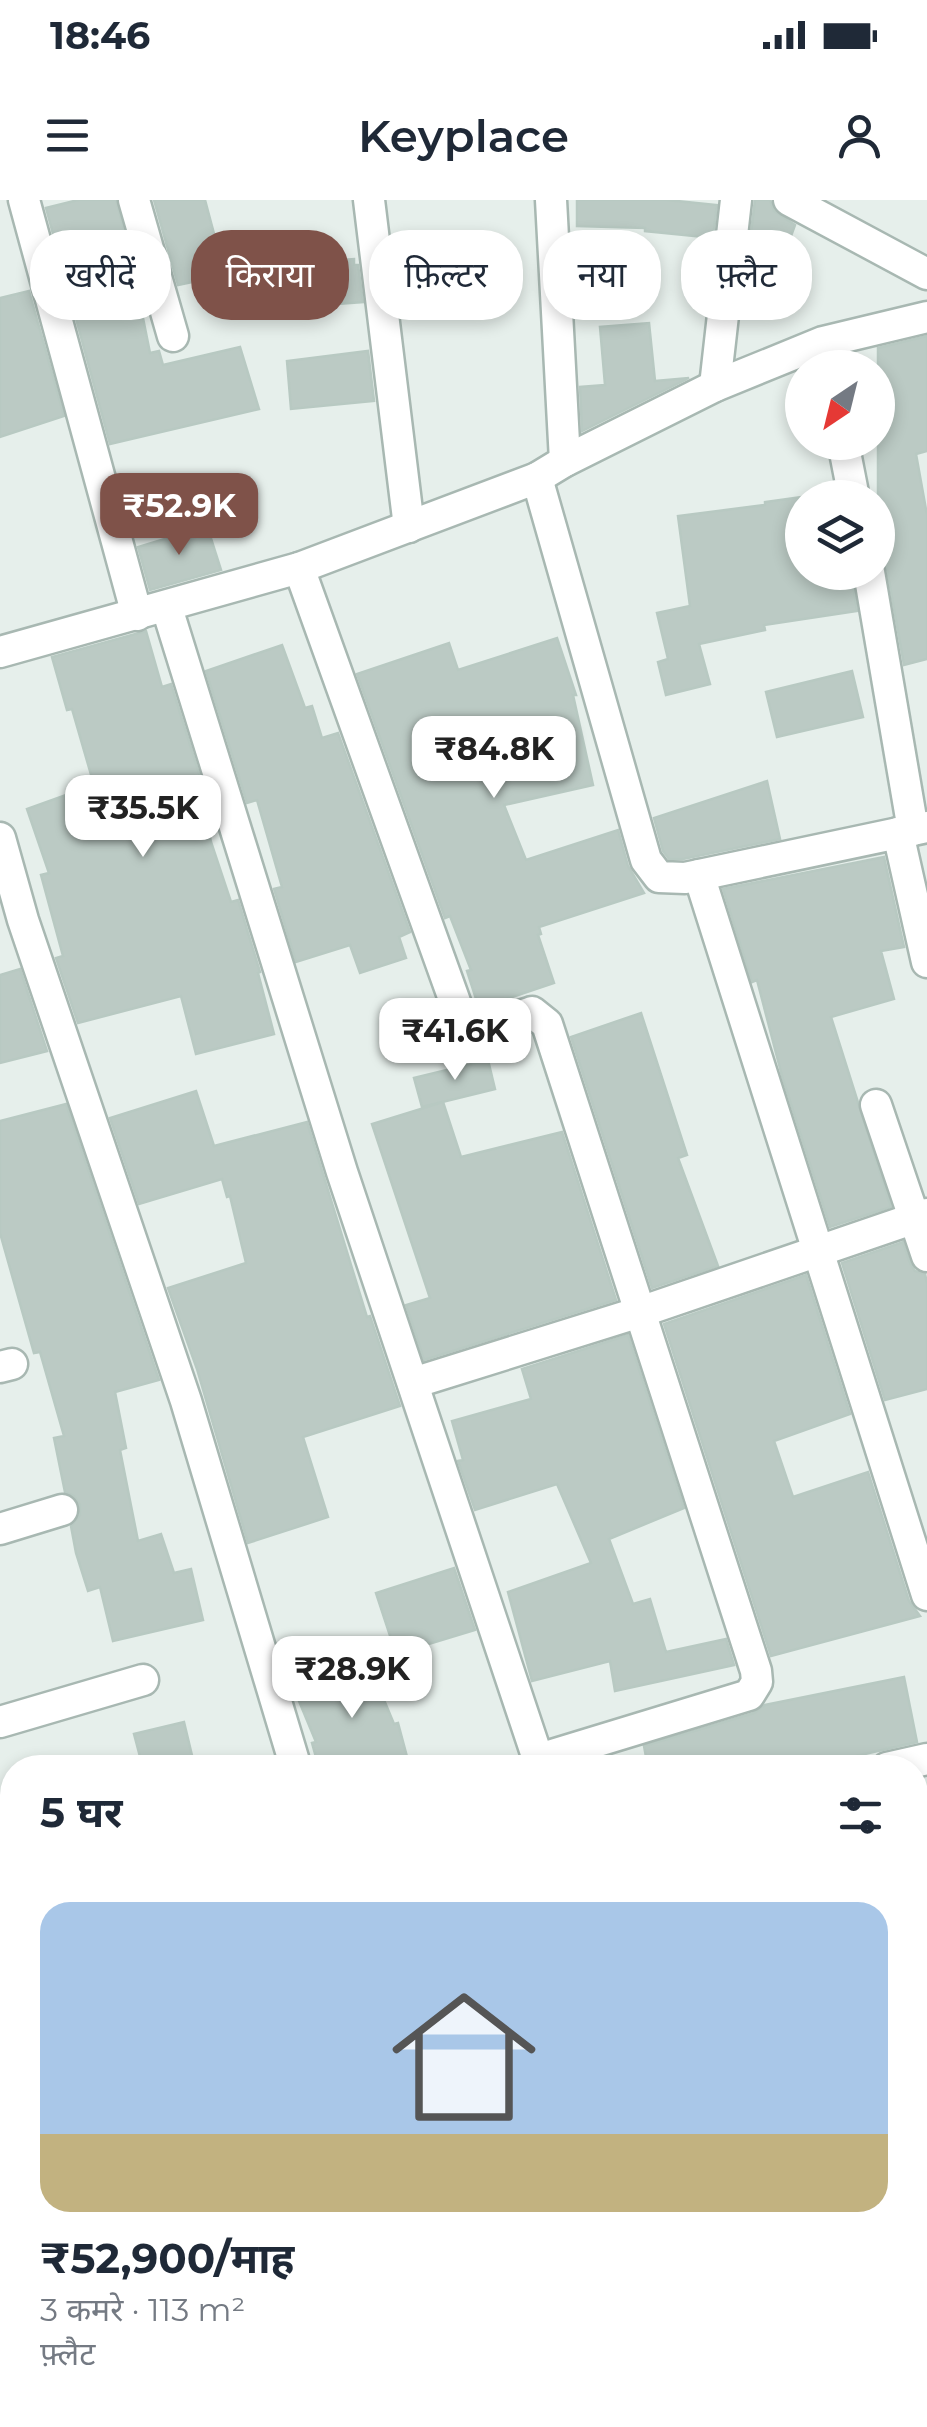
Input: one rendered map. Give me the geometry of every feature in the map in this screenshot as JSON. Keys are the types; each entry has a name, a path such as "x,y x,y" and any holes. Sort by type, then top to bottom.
{"street":[{"path":"24,200 137,614"},
{"path":"134,200 174,336"},
{"path":"370,200 409,528"},
{"path":"552,200 565,460"},
{"path":"715,386 736,200"},
{"path":"789,200 927,274"},
{"path":"839,350 927,316"},
{"path":"0,652 299,568 409,528 537,478 565,460 715,386 785,366"},
{"path":"537,478 646,860 659,876 670,880 699,875 913,830"},
{"path":"299,568 459,1013 479,1028 532,1012 547,1024 757,1682 749,1696 565,1755"},
{"path":"872,590 913,830 927,962"},
{"path":"167,608 342,1172 537,1755"},
{"path":"0,838 23,920 186,1401 292,1755"},
{"path":"699,875 927,1595"},
{"path":"876,1105 921,1216 927,1256"},
{"path":"414,1383 640,1312 921,1216"},
{"path":"0,1529 62,1510"},
{"path":"0,1722 143,1680"}],"building":[{"path":"78,200 116,200 124,230 52,230 46,208"},
{"path":"154,200 205,200 213,230 191,230 191,282 178,285 171,260 171,230 162,230"},
{"path":"577,200 667,200 717,205 714,230 681,230 681,235 645,228 577,226"},
{"path":"755,200 770,200 774,211 795,225 793,230 751,230"},
{"path":"349,259 358,265 363,302 349,303"},
{"path":"29,291 30,320 37,320 64,416 0,437 0,298"},
{"path":"76,320 143,320 150,353 159,351 163,365 240,347 259,409 110,444"},
{"path":"649,323 655,381 689,378 582,431 580,387 605,385 600,327"},
{"path":"927,336 927,451 916,454 927,515 927,659 904,665 891,590 895,590 895,480 878,480 878,460 895,460 895,350 878,348"},
{"path":"368,351 374,401 291,409 287,361"},
{"path":"785,499 785,590 854,590 857,611 764,625 765,630 699,644 710,684 666,695 658,662 668,659 657,613 690,606 678,516"},
{"path":"207,526 221,570 150,590 138,547"},
{"path":"146,631 162,687 171,684 212,815 206,817 211,842 231,902 238,900 274,1034 196,1054 181,996 78,1023 56,958 63,956 41,875 49,873 27,809 94,785 52,657"},
{"path":"557,638 576,695 593,785 504,805 526,860 618,830 628,866 644,893 539,927 538,935 554,983 482,1007 478,1005 467,971 471,970 450,916 445,918 357,674 449,643 458,670"},
{"path":"282,645 305,708 312,706 322,738 338,733 410,932 399,937 406,958 360,973 350,945 296,962 274,889 282,887 257,800 247,803 206,671"},
{"path":"852,671 863,717 777,737 766,692"},
{"path":"767,781 780,839 683,859 669,859 663,851 654,818"},
{"path":"884,857 904,947 881,951 894,999 831,1017 891,1207 830,1227 782,1076 757,980 752,982 723,889"},
{"path":"20,969 47,1051 0,1063 0,975"},
{"path":"641,1013 687,1155 678,1158 718,1266 652,1288 571,1037"},
{"path":"488,1060 495,1089 422,1107 414,1078"},
{"path":"196,1091 214,1146 307,1122 367,1317 370,1316 400,1406 303,1437 328,1517 248,1543 197,1369 168,1288 246,1263 230,1196 227,1197 222,1179 139,1204 110,1118"},
{"path":"443,1102 461,1157 562,1132 616,1300 424,1360 406,1305 430,1298 372,1124"},
{"path":"66,1104 159,1380 115,1392 126,1448 120,1450 138,1541 161,1534 174,1573 191,1569 203,1620 113,1641 100,1587 88,1591 76,1553 71,1526 80,1515 80,1505 65,1492 54,1438 64,1436 40,1352 34,1353 0,1233 0,1121"},
{"path":"903,1242 910,1263 915,1271 925,1274 927,1283 927,1389 885,1400 842,1263"},
{"path":"806,1275 850,1414 774,1441 793,1497 868,1472 909,1601 920,1616 771,1656 664,1324"},
{"path":"628,1335 684,1508 609,1539 633,1604 650,1599 666,1652 726,1639 734,1665 615,1691 610,1661 532,1681 508,1592 591,1563 557,1484 475,1510 458,1461 463,1460 452,1421 531,1399 522,1369"},
{"path":"454,1568 475,1630 396,1654 376,1593"},
{"path":"367,1659 394,1724 398,1723 407,1755 315,1755 312,1743 316,1742 294,1689"},
{"path":"904,1677 917,1742 860,1755 646,1755 644,1746 754,1713 765,1705"},
{"path":"184,1722 192,1755 140,1755 134,1734"}]}
